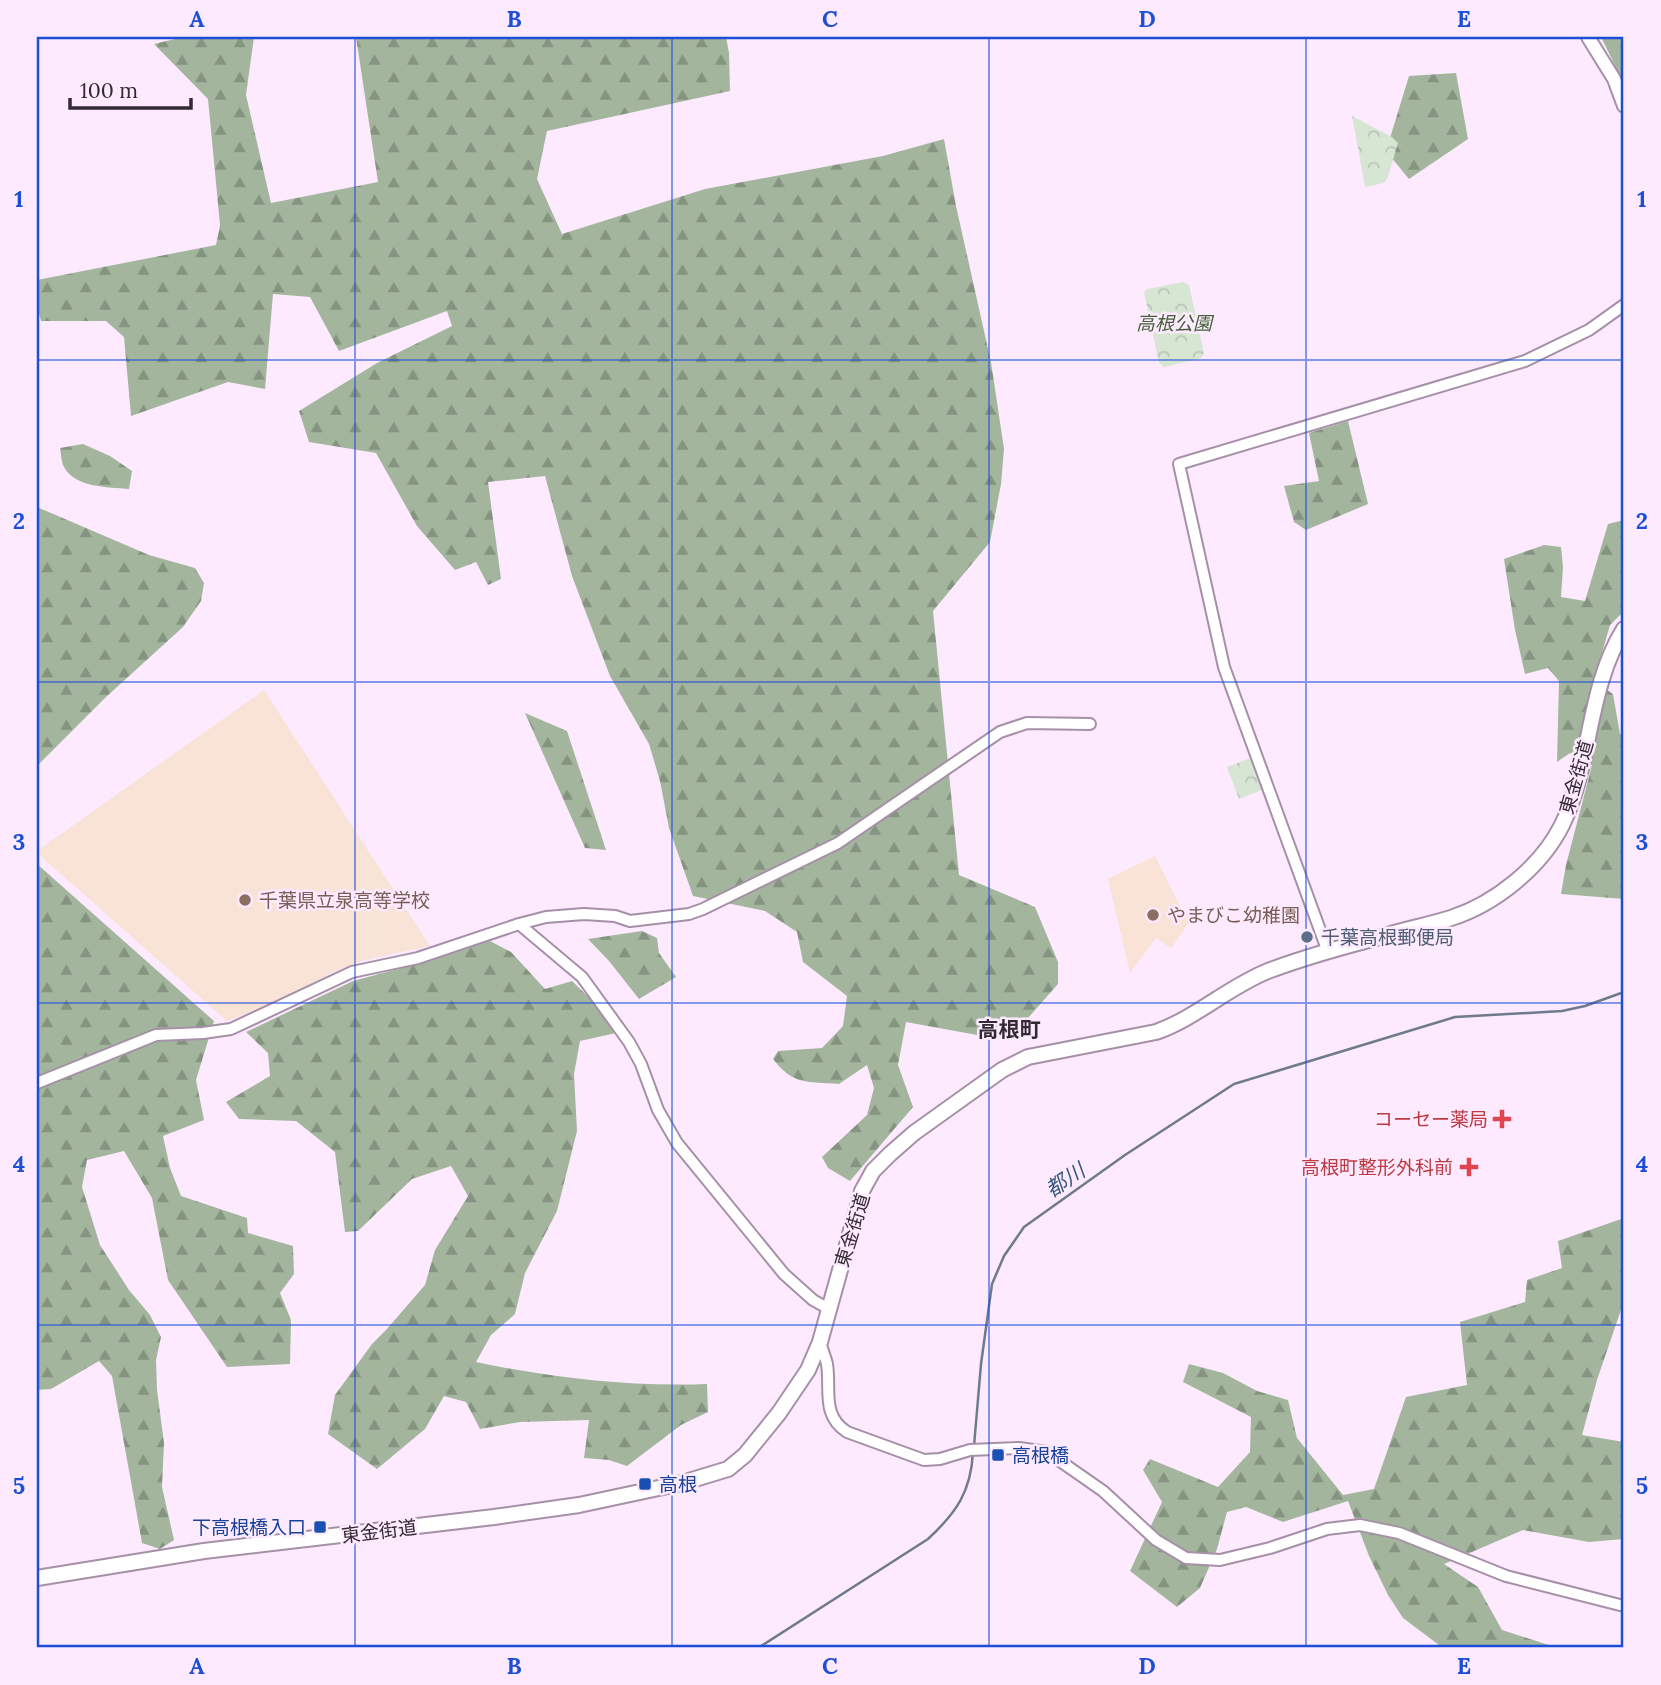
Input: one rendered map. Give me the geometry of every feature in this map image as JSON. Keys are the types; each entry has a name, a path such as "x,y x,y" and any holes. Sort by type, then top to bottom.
{"highway":[{"name":"東金街道","path":"37,1578 204,1551 579,1505 708,1476 728,1469 745,1455 799,1385 820,1342 862,1191 873,1171 914,1133 1002,1070 1028,1057 1156,1032 1173,1026 1249,979 1328,952 1452,918 1471,910 1516,880 1549,847 1561,826 1573,798 1604,673 1624,629"}],"main road":[{"path":"1588,37 1614,79 1624,106"}],"street":[{"path":"1328,952 1224,667 1179,464 1525,361 1590,330 1624,305"},
{"path":"37,1083 156,1035 231,1029 352,972 418,958 519,924 546,917 584,914 615,916 630,921 688,914 703,909 838,843 1000,732 1027,723 1090,724"},
{"path":"519,924 582,977 635,1053 658,1110 677,1143 784,1274 813,1300 829,1309"},
{"path":"820,1342 827,1363 829,1407 836,1425 847,1432 924,1460 940,1459 970,1450 1019,1447 1047,1451 1103,1491 1156,1540 1186,1558 1220,1560 1270,1548 1327,1529 1360,1525 1399,1533 1506,1576 1624,1606"}],"shaded area":[{"name":"千葉県立泉高等学校","path":"264,690 430,946 365,960 337,970 277,1002 227,1021 37,851"},
{"name":"やまびこ幼稚園","path":"1155,856 1180,906 1190,912 1192,919 1171,948 1156,938 1130,973 1108,879"}],"green space":[{"path":"183,37 254,37 246,95 271,203 378,182 356,37 726,37 730,91 547,131 537,179 562,234 705,189 883,156 944,139 991,362 1004,449 1001,484 990,542 933,611 959,875 1035,907 1058,962 1058,984 1020,1027 977,1035 906,1022 898,1065 913,1107 850,1181 828,1168 822,1157 867,1115 874,1088 867,1065 839,1084 795,1078 773,1059 778,1051 822,1048 843,1026 847,996 803,962 797,932 765,911 693,896 669,828 660,781 649,744 610,676 572,576 545,476 488,482 501,579 488,585 476,562 455,570 417,526 376,453 309,442 299,411 377,363 452,326 447,311 339,351 310,297 273,294 265,389 228,382 131,416 124,337 106,321 41,321 37,306 37,280 216,245 220,225 208,99 154,44"},
{"path":"1601,37 1624,37 1624,84"},
{"path":"1456,73 1468,139 1409,179 1386,151 1409,76"},
{"path":"1352,116 1392,137 1398,143 1384,183 1365,187"},
{"name":"高根公園","path":"1183,282 1189,285 1204,353 1200,359 1164,367 1159,363 1144,292 1147,289"},
{"path":"1348,421 1368,504 1306,530 1294,522 1284,486 1319,481 1309,433"},
{"path":"83,444 110,456 132,471 129,489 92,485 68,473 62,463 60,448"},
{"path":"37,507 149,555 195,568 204,583 201,601 183,627 106,697 38,765"},
{"path":"1624,520 1624,611 1610,625 1594,681 1613,694 1620,734 1624,737 1624,899 1561,894 1592,765 1570,753 1557,762 1559,681 1548,668 1525,674 1504,559 1544,545 1561,547 1561,597 1585,601 1608,524"},
{"path":"525,713 567,731 606,850 585,848"},
{"path":"1256,756 1267,788 1239,799 1227,767"},
{"path":"37,864 214,1021 196,1080 204,1120 163,1136 170,1168 181,1196 247,1218 248,1233 293,1246 294,1274 280,1293 291,1320 290,1364 227,1367 168,1280 152,1198 124,1151 87,1160 82,1187 100,1245 129,1290 150,1315 161,1337 156,1360 164,1443 162,1487 174,1540 160,1549 142,1543 112,1376 99,1361 51,1389 37,1390"},
{"path":"642,931 657,938 659,953 676,977 639,999 588,939"},
{"path":"490,941 511,952 545,989 572,981 614,1022 616,1033 580,1041 574,1074 577,1131 557,1211 525,1273 515,1314 491,1335 476,1362 591,1380 707,1384 708,1412 681,1425 627,1466 609,1460 584,1458 589,1420 520,1422 480,1429 466,1402 444,1396 425,1429 377,1469 328,1434 335,1395 372,1344 425,1285 435,1250 468,1196 451,1166 412,1179 358,1231 345,1232 335,1152 296,1121 239,1119 226,1102 270,1076 268,1053 246,1032 353,981"},
{"path":"1624,1218 1624,1301 1597,1380 1582,1435 1624,1442 1624,1539 1589,1542 1523,1530 1444,1564 1478,1587 1502,1630 1558,1648 1443,1648 1403,1618 1388,1595 1369,1556 1348,1501 1283,1522 1246,1507 1227,1512 1217,1549 1200,1588 1177,1607 1130,1571 1162,1502 1143,1470 1150,1459 1218,1487 1250,1452 1251,1417 1183,1382 1189,1364 1223,1373 1257,1391 1288,1400 1297,1438 1343,1495 1374,1489 1406,1397 1467,1385 1460,1322 1525,1302 1527,1280 1562,1268 1558,1241"}],"waterway":[{"name":"都川","path":"974,1446 992,1284 1004,1256 1024,1227 1125,1155 1234,1084 1455,1017 1562,1011 1624,992"},
{"name":"都川","path":"758,1648 928,1539 947,1520 960,1501 969,1479 973,1452"}],"place":[{"name":"千葉県立泉高等学校","path":"245,900"},
{"name":"やまびこ幼稚園","path":"1153,915"},
{"name":"千葉高根郵便局","path":"1307,937"},
{"name":"コーセー薬局","path":"1502,1119"},
{"name":"高根町整形外科前","path":"1469,1167"},
{"name":"高根橋","path":"998,1455"},
{"name":"高根","path":"645,1484"},
{"name":"下高根橋入口","path":"320,1527"}],"district":[{"name":"高根町","path":"1009,1029"}]}
